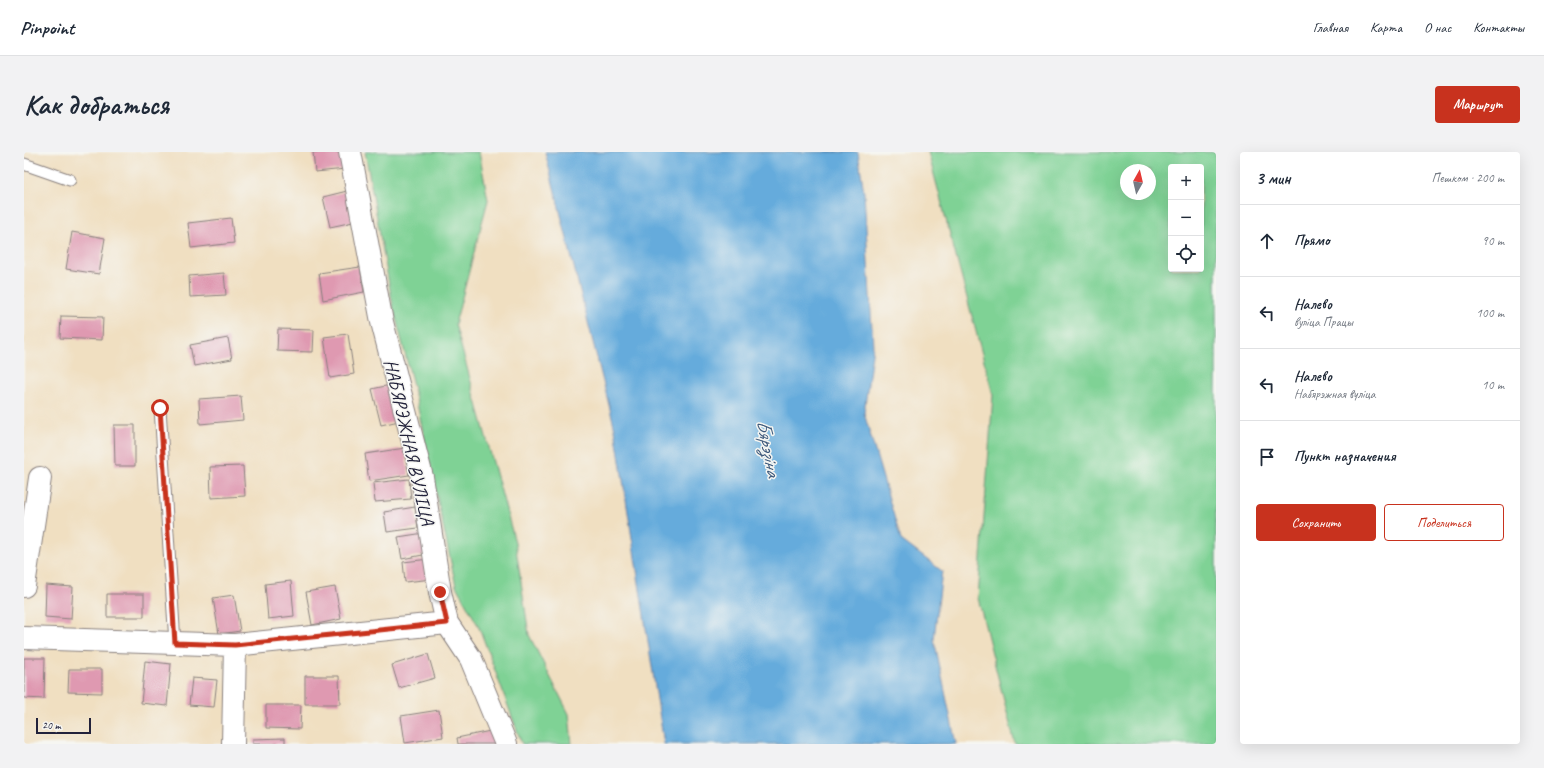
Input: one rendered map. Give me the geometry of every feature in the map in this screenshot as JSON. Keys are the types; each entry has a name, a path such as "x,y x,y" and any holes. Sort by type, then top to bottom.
{"street":[{"name":"НАБЯРЭЖНАЯ ВУЛІЦА","path":"350,152 382,322 422,476 440,592 447,623 471,659 506,744"},
{"path":"24,586 40,478"},
{"path":"24,638 235,645 447,623"},
{"path":"234,744 235,645"}],"lane":[{"path":"24,164 70,180"},
{"path":"160,408 175,643"}],"green space":[{"path":"365,152 479,152 488,200 455,324 515,542 529,635 569,714 572,744 522,744 479,627 456,586 413,385 393,306"},
{"path":"928,152 1216,152 1216,744 1015,744 978,598 993,395"}],"water":[{"name":"Бярэзіна","path":"545,152 858,152 864,193 873,346 864,413 901,540 942,571 934,639 956,744 664,744 615,429"}],"building":[{"path":"313,152 344,152 346,169 315,172"},
{"path":"347,191 353,222 330,227 323,197"},
{"path":"231,218 234,243 191,248 188,223"},
{"path":"72,232 105,238 99,274 66,269"},
{"path":"360,267 364,292 323,300 319,273"},
{"path":"224,273 226,295 190,297 189,276"},
{"path":"61,316 103,317 102,340 60,338"},
{"path":"278,329 314,330 313,352 277,351"},
{"path":"348,334 354,374 330,378 324,337"},
{"path":"228,338 232,359 194,366 190,345"},
{"path":"390,385 399,421 381,425 372,389"},
{"path":"241,396 243,420 200,424 199,399"},
{"path":"114,425 135,425 135,466 115,466"},
{"path":"405,448 409,475 369,481 365,454"},
{"path":"243,466 245,496 211,498 210,467"},
{"path":"409,479 411,499 375,502 373,483"},
{"path":"415,507 418,528 387,532 384,512"},
{"path":"424,533 428,554 402,559 398,537"},
{"path":"430,559 432,579 405,582 403,562"},
{"path":"291,581 294,616 268,619 265,584"},
{"path":"46,585 73,587 71,619 45,617"},
{"path":"335,587 341,619 312,625 306,592"},
{"path":"107,594 144,594 144,617 107,617"},
{"path":"234,595 240,631 219,634 213,598"},
{"path":"428,654 435,678 399,688 392,665"},
{"path":"24,658 45,658 44,699 24,698"},
{"path":"145,661 171,664 167,706 141,703"},
{"path":"69,669 102,669 102,693 68,692"},
{"path":"305,676 339,676 340,704 305,704"},
{"path":"192,678 217,680 214,707 189,705"},
{"path":"266,705 301,705 300,729 266,728"},
{"path":"439,710 443,737 405,743 401,716"},
{"path":"495,730 498,744 458,744 457,738"},
{"path":"285,738 285,744 253,744 253,739"}],"route":[{"path":"160,408 175,643 235,645 447,623 440,592"}]}
